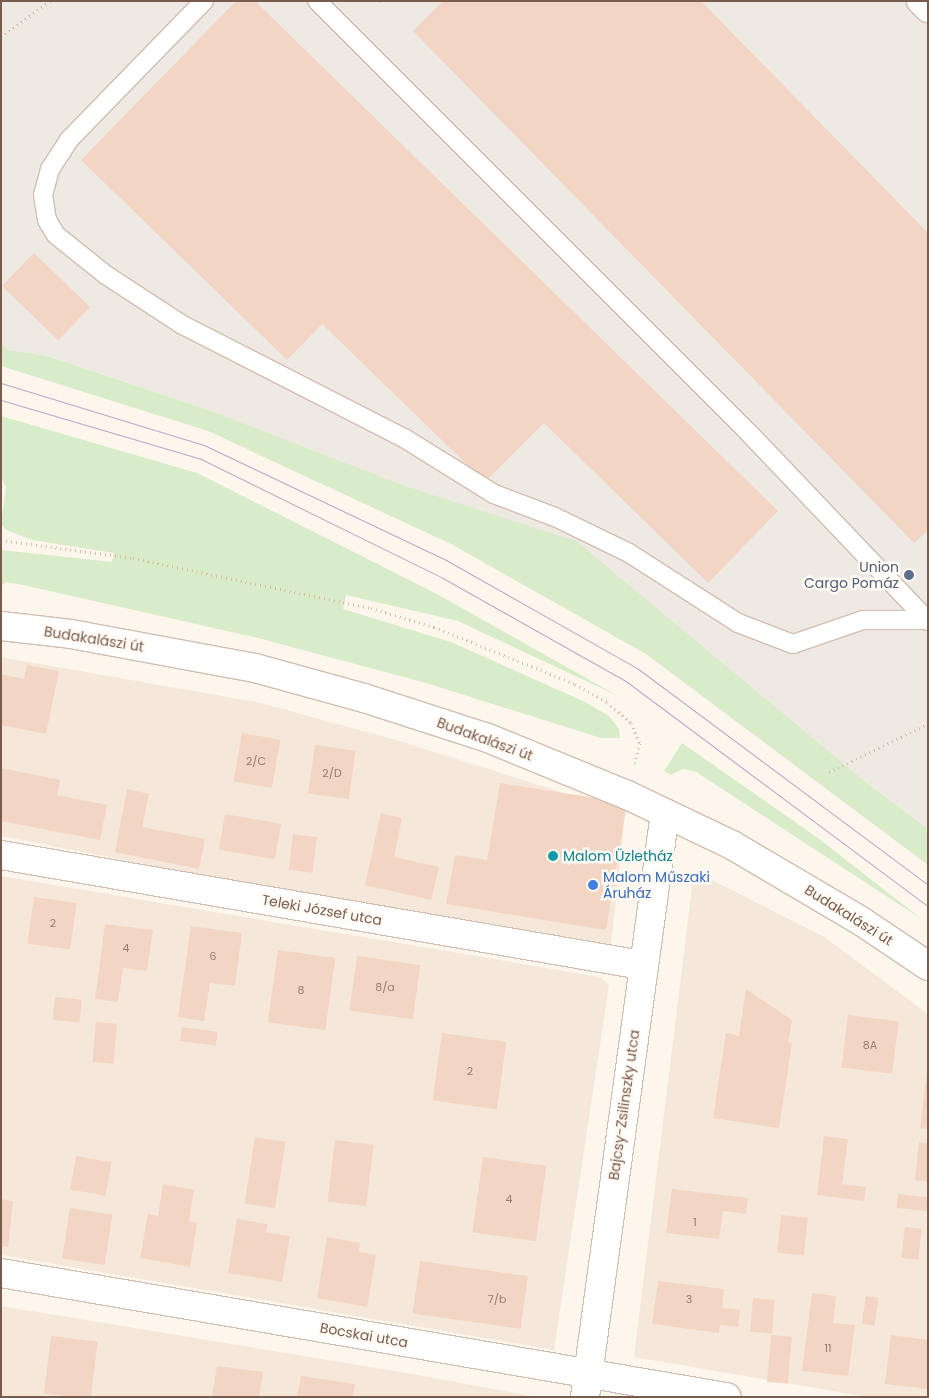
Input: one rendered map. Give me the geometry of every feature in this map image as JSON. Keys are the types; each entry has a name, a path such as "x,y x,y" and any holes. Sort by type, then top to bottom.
{"street":[{"path":"921,1 928,8"},
{"name":"Budakalászi út","path":"1,626 72,634 273,673 364,698 488,738 627,795 732,845 798,883 928,966"},
{"name":"Bajcsy-Zsilinszky utca","path":"587,1385 642,965 665,813"},
{"name":"Teleki József utca","path":"1,855 642,965"},
{"name":"Bocskai utca","path":"1,1273 587,1385 726,1397"}],"lane":[{"path":"204,1 69,140 50,169 43,196 48,220 56,235 106,276 181,324 404,438 494,494 555,517 630,553 738,623 793,644 863,620 927,620"},
{"path":"317,1 741,424 927,620"}],"path":[{"path":"1,37 50,1"},
{"path":"1,540 133,558 371,608 434,627 575,684 607,702 631,723 640,743 627,795"},
{"path":"829,772 928,724"}],"shaded area":[{"path":"1,1 928,1 928,829 868,784 405,486 217,413 47,356 9,350 1,343"},
{"path":"1,657 261,703 403,742 599,804 624,825 611,944 205,876 1,836"},
{"path":"694,871 823,936 928,1014 928,1397 867,1397 634,1357"},
{"path":"1,876 600,977 609,985 554,1350 1,1255"},
{"path":"1,1306 413,1374 536,1397 1,1397"}],"green space":[{"path":"1,343 9,350 47,356 217,413 405,486 576,541 868,784 928,829 928,865 646,654 451,544 208,431 1,366"},
{"path":"1,416 197,473 437,594 618,696 458,621 346,595 343,609 451,642 585,702 609,716 619,729 620,738 601,738 426,683 258,638 23,585 6,582 1,586 1,550 112,562 114,553 32,540 6,530 1,524 6,487 1,478"},
{"path":"682,743 818,838 923,920 696,772 683,769 671,775 664,771"}],"building":[{"path":"236,1 255,1 778,511 708,583 544,423 485,482 322,324 287,360 81,160"},
{"path":"443,1 701,1 928,233 928,530 914,543 413,31"},
{"path":"34,253 90,307 58,340 2,286"},
{"path":"27,665 59,671 46,734 1,725 1,674 24,679"},
{"path":"242,733 280,740 272,788 233,781"},
{"path":"315,745 356,751 349,799 308,794"},
{"path":"1,768 60,780 57,795 107,805 100,840 1,821"},
{"name":"Malom Üzletház","path":"500,783 627,803 606,930 446,904 455,855 487,860"},
{"path":"127,789 149,794 142,827 205,839 199,869 115,852"},
{"path":"381,813 402,818 394,857 439,867 431,900 365,885"},
{"path":"225,814 281,824 275,859 219,849"},
{"path":"293,834 317,837 312,873 289,870"},
{"path":"34,897 77,903 70,950 27,944"},
{"path":"105,924 153,930 147,971 123,968 118,1002 95,999"},
{"path":"191,926 242,933 235,986 210,983 204,1021 178,1017"},
{"path":"278,950 335,958 325,1030 268,1022"},
{"path":"357,956 420,965 413,1019 349,1010"},
{"path":"746,989 792,1020 788,1042 792,1043 779,1128 713,1118 726,1033 739,1036"},
{"path":"55,997 82,1000 79,1023 53,1020"},
{"path":"848,1015 899,1021 892,1074 842,1068"},
{"path":"96,1022 117,1024 113,1064 93,1062"},
{"path":"182,1027 218,1032 216,1046 180,1041"},
{"path":"442,1033 506,1042 497,1109 433,1100"},
{"path":"928,1072 928,1129 920,1128"},
{"path":"824,1136 848,1139 842,1184 866,1187 864,1201 817,1195"},
{"path":"255,1137 286,1142 275,1208 245,1203"},
{"path":"335,1140 374,1145 366,1206 327,1202"},
{"path":"919,1142 928,1143 928,1182 915,1180"},
{"path":"76,1156 111,1162 106,1196 70,1189"},
{"path":"483,1157 546,1166 536,1241 472,1232"},
{"path":"163,1184 194,1190 189,1221 197,1223 190,1267 140,1258 148,1214 158,1216"},
{"path":"672,1189 748,1198 746,1214 723,1211 719,1239 666,1233"},
{"path":"898,1194 928,1197 926,1211 897,1208"},
{"path":"1,1199 13,1201 8,1247 1,1246"},
{"path":"70,1208 112,1215 104,1265 62,1258"},
{"path":"781,1215 808,1218 804,1256 777,1253"},
{"path":"237,1219 267,1224 266,1232 290,1236 282,1282 228,1273"},
{"path":"905,1227 922,1229 918,1260 901,1258"},
{"path":"327,1237 360,1243 359,1252 376,1255 367,1307 317,1298"},
{"path":"420,1261 528,1276 521,1329 413,1313"},
{"path":"658,1281 724,1289 722,1308 740,1310 738,1327 720,1325 719,1333 652,1324"},
{"path":"812,1293 836,1296 833,1323 855,1325 848,1376 802,1371"},
{"path":"866,1296 879,1298 874,1326 862,1324"},
{"path":"753,1298 775,1300 772,1334 750,1332"},
{"path":"771,1335 792,1337 788,1384 767,1382"},
{"path":"891,1335 928,1340 928,1389 885,1384"},
{"path":"51,1336 98,1342 91,1397 44,1394"},
{"path":"217,1366 263,1372 259,1397 212,1397"},
{"path":"301,1376 355,1384 353,1397 297,1397"}],"tram line":[{"path":"1,383 204,445 446,560 637,668 928,885"},
{"path":"1,400 201,459 441,577 627,682 928,906"}],"place":[{"name":"Union Cargo Pomáz","path":"909,575"},
{"name":"Malom Üzletház","path":"553,856"},
{"name":"Malom Műszaki Áruház","path":"593,885"}]}
